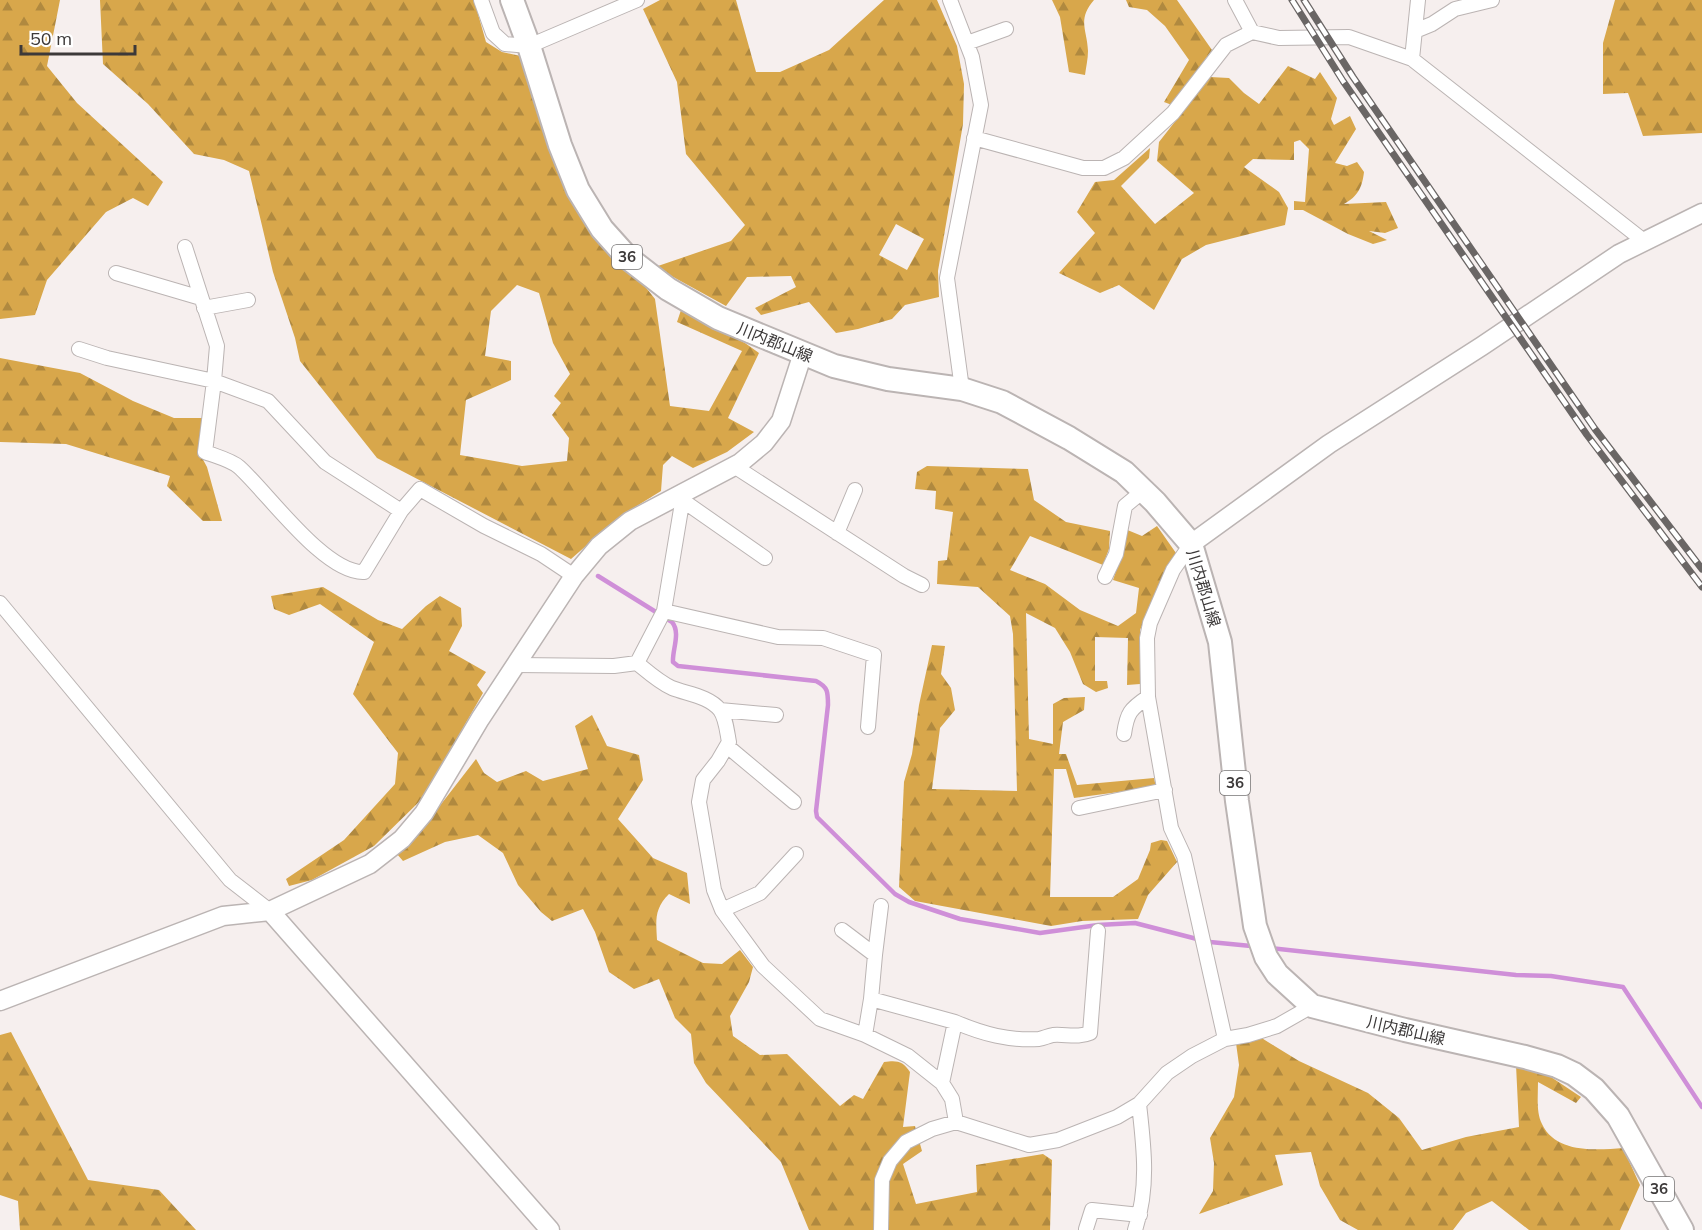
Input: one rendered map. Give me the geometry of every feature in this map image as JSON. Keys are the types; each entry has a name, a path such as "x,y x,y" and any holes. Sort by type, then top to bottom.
{"main road":[{"name":"川内郡山線","path":"512,0 560,145 578,190 602,229 628,258 668,289 718,318 834,366 888,379 962,389 1002,402 1069,438 1124,472 1155,502 1191,544 1220,642 1237,801 1255,926 1266,957 1277,974 1312,1006 1525,1057 1557,1066 1574,1074 1594,1089 1618,1116 1682,1230"}],"street":[{"path":"481,0 493,33 505,44 529,46 637,0"},
{"path":"950,0 972,57 981,105 947,278 962,389"},
{"path":"1235,0 1252,32"},
{"path":"1412,59 1418,0"},
{"path":"1415,32 1455,9 1492,0"},
{"path":"967,43 1006,28"},
{"path":"974,138 1083,168 1104,168 1124,158 1173,113 1226,45 1252,32 1279,38 1349,37 1412,59 1644,241"},
{"path":"1225,1039 1184,856 1171,828 1148,697 1146,638 1150,623 1173,570 1191,544 1329,444 1482,346 1619,254 1702,213"},
{"path":"185,247 217,346 205,452 237,465 311,544 353,572 364,572 401,511 420,489 484,526 542,554 574,576"},
{"path":"117,273 203,303 248,300"},
{"path":"79,349 106,358 214,381 268,401 325,462 401,511"},
{"path":"1,998 223,916 270,911 370,864 402,839 424,813 480,719 574,576 599,546 630,520 683,496 734,466 764,443 781,421 803,353"},
{"path":"734,466 904,576 922,585"},
{"path":"837,532 855,490"},
{"path":"1105,577 1116,554 1125,506 1143,490"},
{"path":"683,496 765,558"},
{"path":"637,663 663,614 683,496"},
{"path":"0,603 230,880 270,911 550,1230"},
{"path":"663,614 778,637 824,638 874,655 868,727"},
{"path":"516,665 614,666 637,663 653,677 671,688 705,699 720,710 726,724 729,742 703,780 699,802 714,890 722,910 763,966 806,1008 820,1019 865,1035 908,1056 942,1083 952,1099 956,1122"},
{"path":"1124,734 1126,718 1132,708 1148,697"},
{"path":"720,710 776,715"},
{"path":"727,746 794,802"},
{"path":"1079,808 1165,790"},
{"path":"722,910 760,893 796,854"},
{"path":"865,1035 881,906"},
{"path":"842,930 875,955"},
{"path":"871,999 955,1022 983,1034 1002,1038 1040,1039 1051,1035 1085,1035 1090,1033 1098,931"},
{"path":"881,1230 882,1180 890,1161 906,1142 932,1129 956,1122 1029,1145 1058,1140 1117,1117 1139,1104 1167,1074 1192,1056 1225,1039 1277,1026 1312,1006"},
{"path":"942,1083 955,1022"},
{"path":"1135,1230 1140,1215 1146,1174 1139,1104"},
{"path":"1086,1229 1092,1210 1140,1215"}],"green space":[{"path":"0,0 60,0 47,66 77,103 163,182 148,206 133,198 106,212 47,280 35,315 0,319"},
{"path":"100,0 474,0 486,42 502,52 525,57 559,163 655,299 670,406 709,411 742,351 677,322 681,310 745,343 759,353 728,418 754,432 727,452 693,468 672,456 663,465 661,491 619,517 571,559 377,458 300,361 295,338 273,272 249,171 224,160 194,154 148,104 103,64","holes":["517,285 539,293 553,343 570,374 554,396 561,403 552,415 569,438 567,461 522,466 460,455 466,400 511,380 511,361 485,356 491,311"]},
{"path":"660,0 736,0 756,72 780,72 829,50 884,0 937,0 957,46 964,84 963,124 938,271 939,297 905,305 892,319 836,333 809,302 761,315 755,308 796,287 791,276 747,277 726,306 655,267 731,241 745,225 686,154 677,82 643,9","holes":["896,224 924,239 907,270 879,255"]},
{"path":"1052,0 1094,0 1084,19 1088,51 1085,75 1069,72 1060,17"},
{"path":"1126,0 1177,0 1212,50 1172,105 1164,102 1189,60 1165,26 1147,10 1129,7"},
{"path":"1615,0 1702,0 1702,133 1643,136 1628,93 1603,94 1603,43"},
{"path":"1288,66 1315,79 1320,72 1337,98 1331,119 1334,125 1350,116 1356,129 1335,163 1347,166 1357,162 1364,172 1358,191 1344,204 1386,202 1398,228 1385,233 1369,231 1387,240 1373,244 1348,234 1303,210 1294,210 1294,201 1305,202 1309,149 1300,140 1294,142 1294,160 1253,159 1244,167 1279,192 1288,208 1285,225 1206,245 1182,259 1154,310 1119,285 1100,293 1059,273 1095,233 1077,212 1095,182 1114,180 1150,148 1149,158 1121,186 1155,224 1194,193 1157,161 1159,142 1210,77 1229,78 1259,104"},
{"path":"0,358 80,373 133,401 174,418 202,418 200,454 207,467 222,521 203,521 167,486 170,476 66,444 0,442"},
{"path":"927,466 1028,469 1034,500 1066,522 1110,531 1109,549 1103,565 1030,536 1010,570 1045,584 1080,610 1118,626 1136,613 1139,588 1113,580 1123,550 1125,529 1142,536 1157,526 1176,553 1140,630 1140,684 1127,685 1128,638 1095,637 1095,681 1107,681 1108,688 1096,692 1083,684 1070,652 1055,628 1026,613 1029,739 1053,744 1053,704 1064,698 1085,697 1084,710 1063,722 1059,754 1066,754 1077,785 1154,778 1156,787 1074,798 1066,769 1054,769 1050,897 1113,897 1138,879 1151,843 1167,841 1177,862 1148,895 1138,919 1082,921 1051,926 915,901 899,887 904,782 912,754 919,705 932,645 945,646 941,674 951,688 955,710 940,728 932,789 1017,791 1013,634 1010,616 978,587 937,584 938,561 947,560 953,512 935,509 936,491 915,489 917,472"},
{"path":"323,587 378,620 402,629 440,596 461,608 462,626 449,651 486,672 477,685 483,693 423,798 374,846 312,880 289,886 286,879 344,840 395,784 398,753 353,694 374,642 320,604 289,615 274,609 271,596"},
{"path":"592,715 607,746 639,755 643,780 618,819 653,858 687,873 690,904 669,894 664,899 658,910 656,921 657,940 703,963 722,964 740,950 753,967 749,982 730,1016 733,1036 760,1055 787,1054 840,1106 854,1095 863,1099 884,1062 902,1063 910,1072 903,1127 915,1126 922,1151 903,1164 916,1204 977,1192 976,1165 1043,1154 1052,1160 1050,1230 809,1230 781,1162 706,1083 694,1063 691,1034 675,1018 659,979 634,989 609,972 595,932 583,909 552,921 541,912 518,885 503,853 478,835 445,842 403,861 397,854 435,812 476,759 484,773 497,782 526,771 543,781 588,769 575,726"},
{"path":"11,1032 88,1180 159,1190 196,1230 20,1230 18,1201 0,1195 0,1035"},
{"path":"1260,1037 1299,1061 1368,1093 1399,1118 1422,1150 1466,1137 1519,1127 1516,1065 1548,1075 1581,1097 1576,1103 1538,1082 1539,1114 1548,1134 1557,1141 1578,1148 1623,1148 1640,1185 1620,1230 1529,1230 1492,1201 1466,1213 1453,1230 1358,1230 1340,1220 1320,1186 1311,1152 1275,1155 1283,1185 1199,1214 1213,1191 1214,1163 1210,1138 1234,1097 1239,1065 1236,1043"}],"waterway":[{"path":"598,576 672,622 676,631 673,662 678,666 816,681 823,685 827,693 828,705 817,817 895,894 909,902 960,919 1040,933 1098,925 1135,923 1197,939"},
{"path":"1210,942 1251,946"},
{"path":"1270,948 1516,975 1551,976 1623,987 1702,1107"}],"railway":[{"path":"1292,0 1343,81 1587,435 1702,587"},
{"path":"1304,0 1353,77 1595,429 1702,569"}]}
